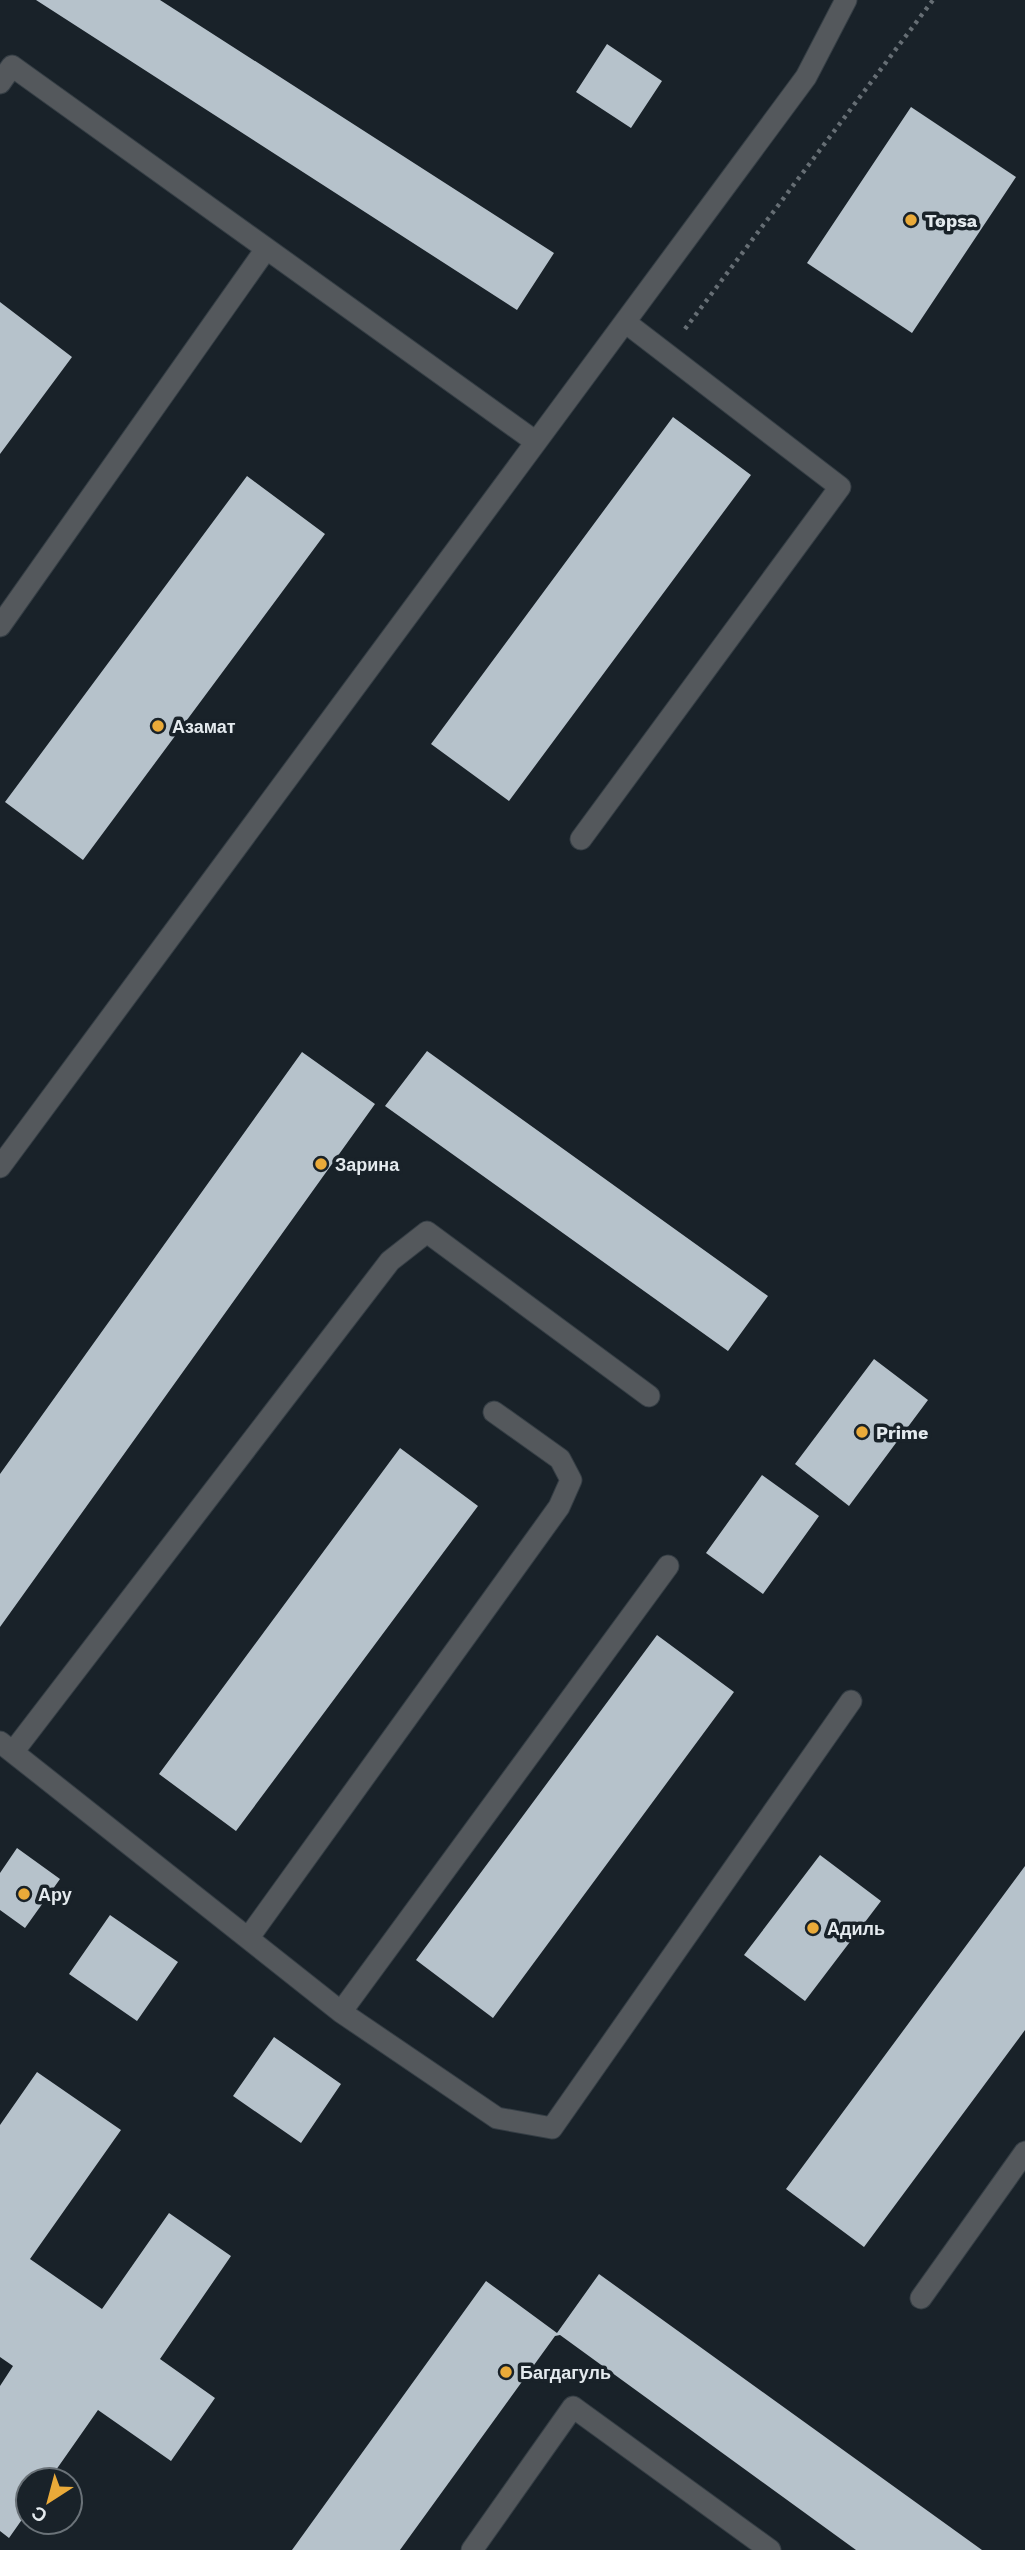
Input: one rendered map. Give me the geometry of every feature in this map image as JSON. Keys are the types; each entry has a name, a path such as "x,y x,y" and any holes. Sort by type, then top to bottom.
{"street":[{"path":"0,1167 806,77 846,0"},
{"path":"0,83 12,66 536,442"},
{"path":"0,626 266,249"},
{"path":"581,839 839,487 625,323"},
{"path":"649,1396 427,1232 390,1261 6,1747 341,2011 497,2118 552,2128 851,1701"},
{"path":"249,1937 559,1507 571,1480 559,1459 494,1412"},
{"path":"341,2011 667,1566"},
{"path":"921,2298 1025,2152"},
{"path":"472,2550 573,2407 770,2550"}],"path":[{"path":"666,354 933,0"}],"building":[{"path":"36,0 160,0 554,253 517,310"},
{"path":"607,44 662,81 631,128 576,92"},
{"name":"Topsa","path":"911,107 1016,177 912,333 807,263"},
{"path":"0,302 72,357 0,454"},
{"path":"673,417 751,475 509,801 431,744"},
{"path":"247,476 325,534 83,860 5,802"},
{"path":"427,1051 768,1296 728,1351 385,1106"},
{"path":"302,1052 375,1104 0,1627 0,1474"},
{"name":"Prime","path":"874,1359 928,1400 849,1506 795,1464"},
{"path":"400,1448 478,1506 236,1831 159,1774"},
{"path":"762,1475 819,1516 763,1594 706,1553"},
{"path":"657,1635 734,1692 493,2018 416,1960"},
{"name":"Ару","path":"17,1848 60,1879 25,1928 0,1910 0,1873"},
{"name":"Адиль","path":"820,1855 881,1901 805,2001 744,1955"},
{"path":"1025,1866 1025,2030 864,2247 786,2189"},
{"path":"110,1915 178,1962 137,2021 69,1974"},
{"path":"274,2037 341,2084 301,2143 233,2096"},
{"path":"37,2072 121,2130 30,2259 102,2309 169,2213 231,2256 160,2359 215,2398 171,2461 98,2410 59,2466 14,2466 14,2531 9,2538 0,2531 0,2386 13,2366 0,2357 0,2125"},
{"path":"599,2274 982,2550 856,2550 560,2335 555,2336 400,2550 292,2550 486,2281 557,2333"}],"place":[{"name":"Topsa","path":"911,220"},
{"name":"Азамат","path":"158,726"},
{"name":"Зарина","path":"321,1164"},
{"name":"Prime","path":"862,1432"},
{"name":"Ару","path":"24,1894"},
{"name":"Адиль","path":"813,1928"},
{"name":"Багдагуль","path":"506,2372"}]}
